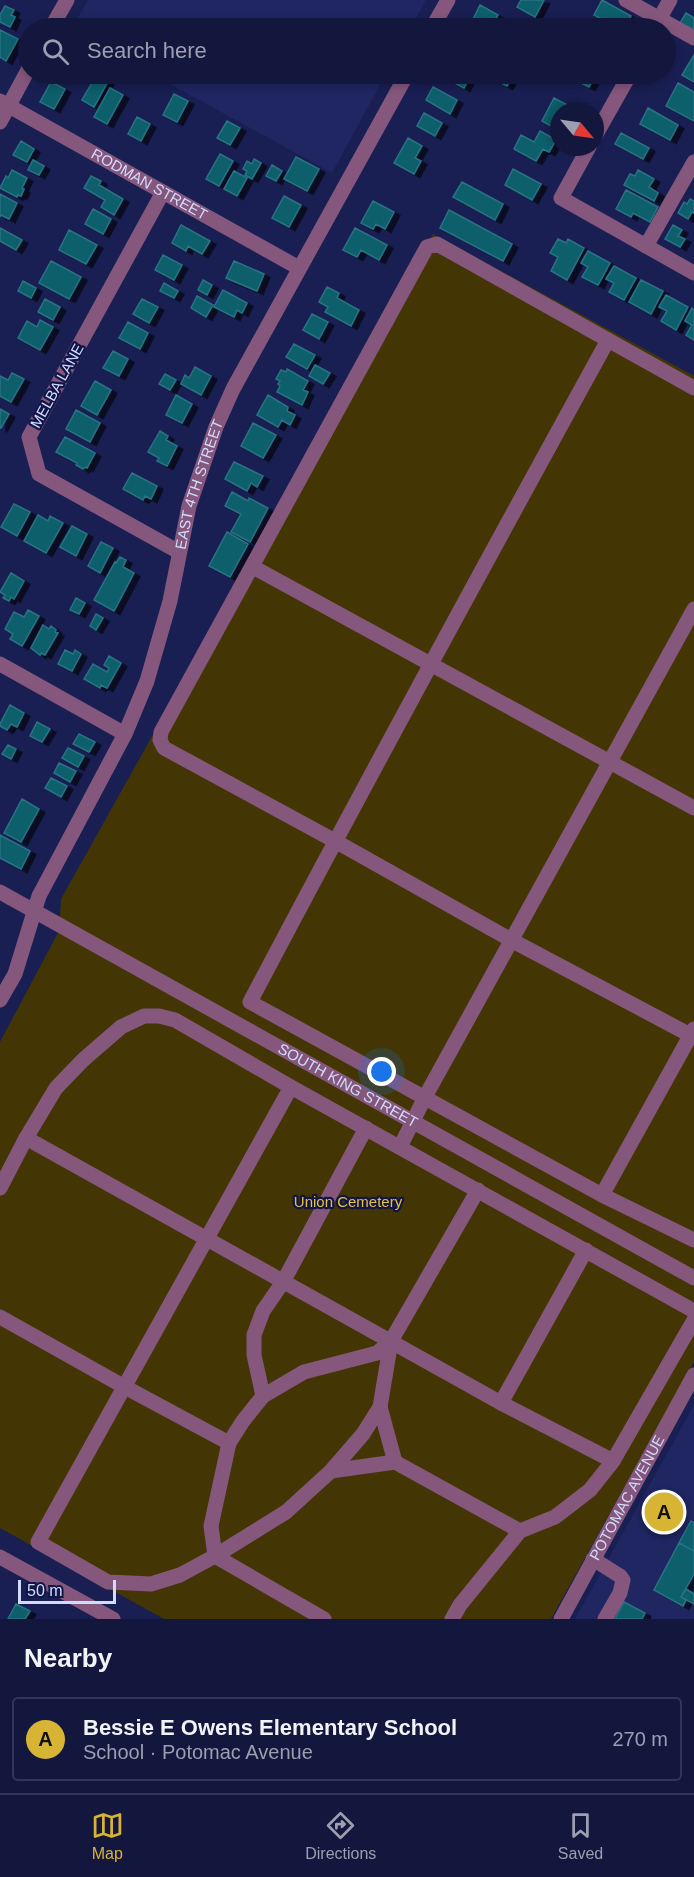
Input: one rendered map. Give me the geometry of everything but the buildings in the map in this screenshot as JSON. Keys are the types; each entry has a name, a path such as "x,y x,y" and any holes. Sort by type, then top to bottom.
{"street":[{"path":"57,18 67,0"},
{"path":"438,18 448,0"},
{"path":"626,0 649,18"},
{"path":"660,18 670,0"},
{"path":"676,31 694,38"},
{"path":"0,122 4,104 18,84"},
{"name":"EAST 4TH STREET","path":"0,1000 15,974 39,896 125,734 147,681 170,602 189,506 216,427 233,389 401,84"},
{"path":"604,120 624,84"},
{"name":"RODMAN STREET","path":"4,104 299,268"},
{"path":"584,156 561,198 694,273"},
{"path":"646,246 694,162"},
{"name":"MELBA LANE","path":"163,192 29,437 39,474 179,552"},
{"path":"602,1195 693,1033 513,941 164,748 160,740 161,732 427,247 437,244 694,388"},
{"path":"608,340 430,665 250,1002 602,1195 694,1240"},
{"path":"252,567 694,808"},
{"path":"400,1147 425,1097 694,609"},
{"path":"0,664 125,734"},
{"name":"SOUTH KING STREET","path":"0,892 694,1278"},
{"path":"0,1188 56,1088 83,1060 121,1027 144,1016 159,1016 175,1020 694,1311"},
{"path":"291,1087 208,1240 123,1386 38,1542 108,1582 151,1584 180,1575 214,1556 286,1512 331,1471 363,1434 380,1407 391,1341"},
{"path":"263,1396 254,1355 254,1335 263,1311 283,1282 366,1128"},
{"path":"26,1138 501,1403 613,1461"},
{"path":"214,1556 211,1526 230,1443 243,1421 263,1396 304,1372 377,1353 391,1341 478,1190"},
{"path":"501,1403 586,1250"},
{"path":"0,1317 230,1443"},
{"path":"452,1619 460,1605 520,1532 555,1517 590,1490 613,1461 694,1320"},
{"name":"POTOMAC AVENUE","path":"561,1619 694,1376"},
{"path":"380,1407 394,1462"},
{"path":"331,1471 394,1462 520,1532"},
{"path":"214,1556 324,1619"},
{"path":"0,1557 112,1619"},
{"path":"593,1559 623,1580 620,1593 605,1619"}],"shaded area":[{"path":"88,0 426,0 416,18 78,18"},
{"path":"170,84 381,84 332,173"},
{"path":"694,1405 694,1619 575,1619"}],"green space":[{"name":"Union Cemetery","path":"433,234 694,376 694,1362 551,1619 164,1619 0,1528 0,1042 59,931 61,899"}],"place":[{"name":"Bessie E Owens Elementary School","path":"664,1512"}]}
